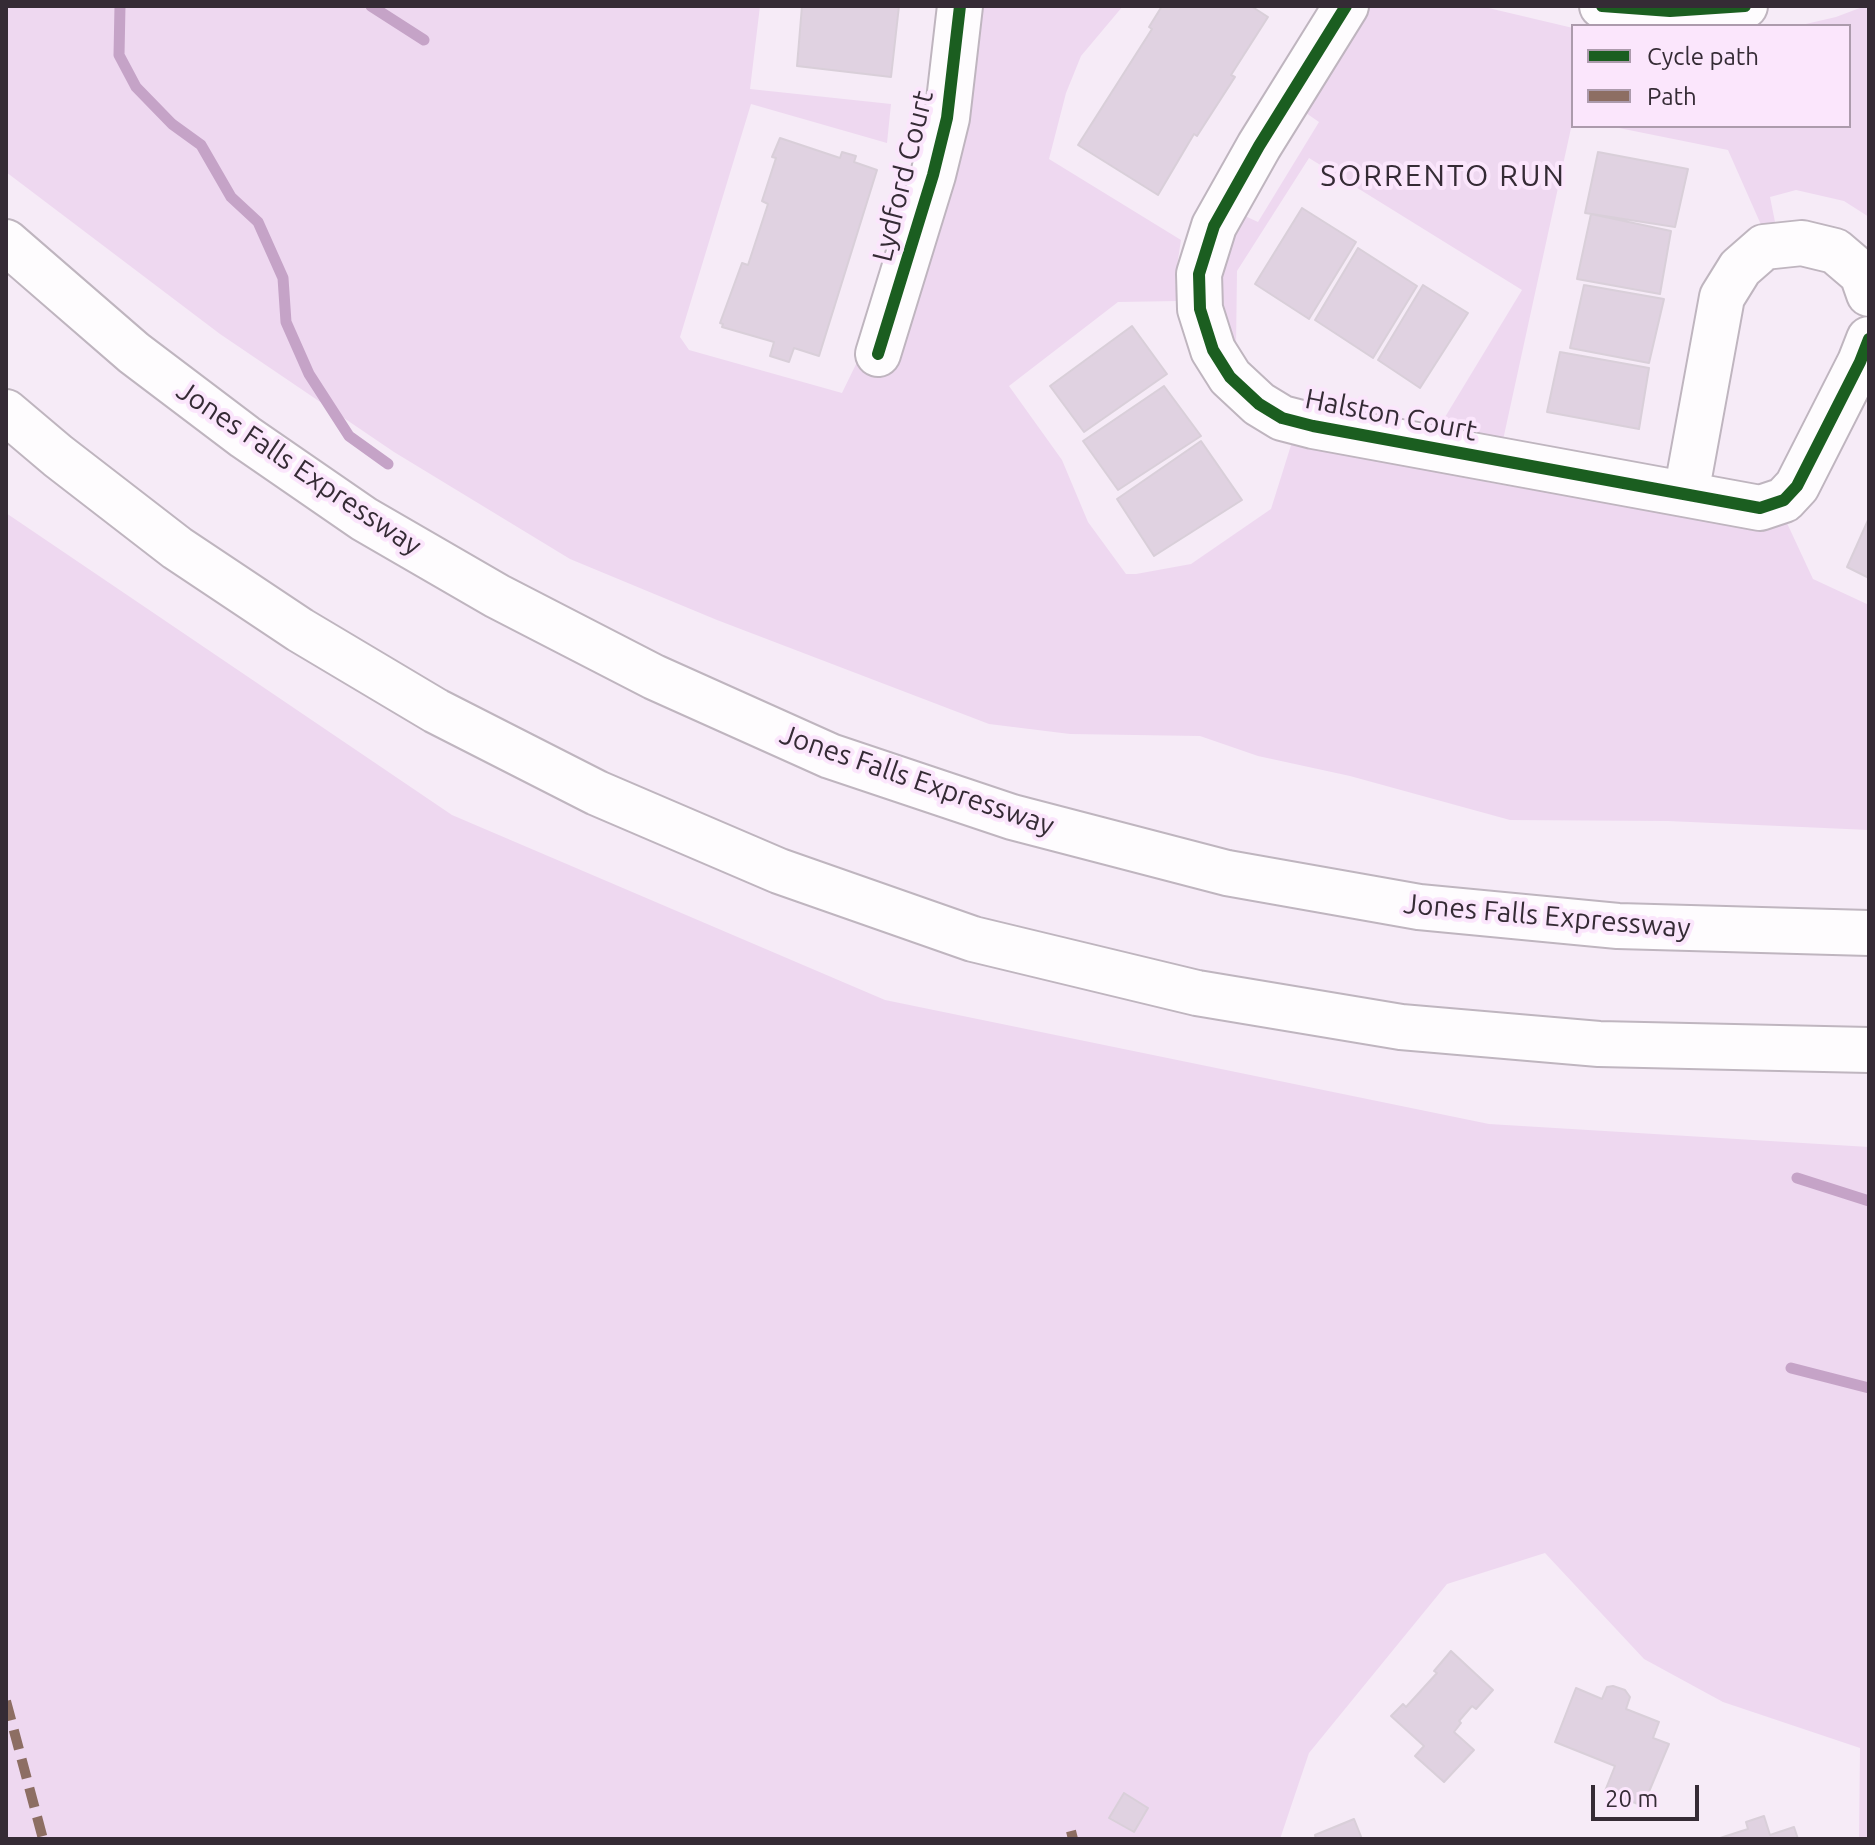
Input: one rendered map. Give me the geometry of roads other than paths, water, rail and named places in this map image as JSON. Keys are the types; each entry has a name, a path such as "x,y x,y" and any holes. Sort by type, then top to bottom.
{"main road":[{"name":"Lydford Court","path":"878,354 933,175 947,118 960,6"},
{"name":"Halston Court","path":"1346,6 1259,146 1214,226 1199,274 1200,309 1213,350 1230,377 1259,404 1282,418 1313,426 1760,508 1784,500 1797,486 1869,339"},
{"path":"1602,6 1670,11 1745,6"},
{"name":"Jones Falls Expressway","path":"6,242 134,353 245,437 364,519 497,596 654,677 830,756 1012,817 1227,873 1419,907 1618,926 1869,933"},
{"path":"1686,494 1722,297 1740,268 1764,247 1802,243 1835,251 1862,274 1869,294"},
{"path":"6,412 177,548 300,630 436,711 597,793 765,865 973,939 1197,993 1401,1027 1599,1044 1869,1050"}],"waterway":[{"path":"120,6 119,55 136,87 172,124 201,145 231,197 258,222 283,278 286,322 309,374 349,436 388,464"},
{"path":"371,6 424,40"},
{"path":"1797,1178 1869,1201"},
{"path":"1791,1368 1869,1388"}],"district":[{"name":"SORRENTO RUN","path":"1443,176"}]}
